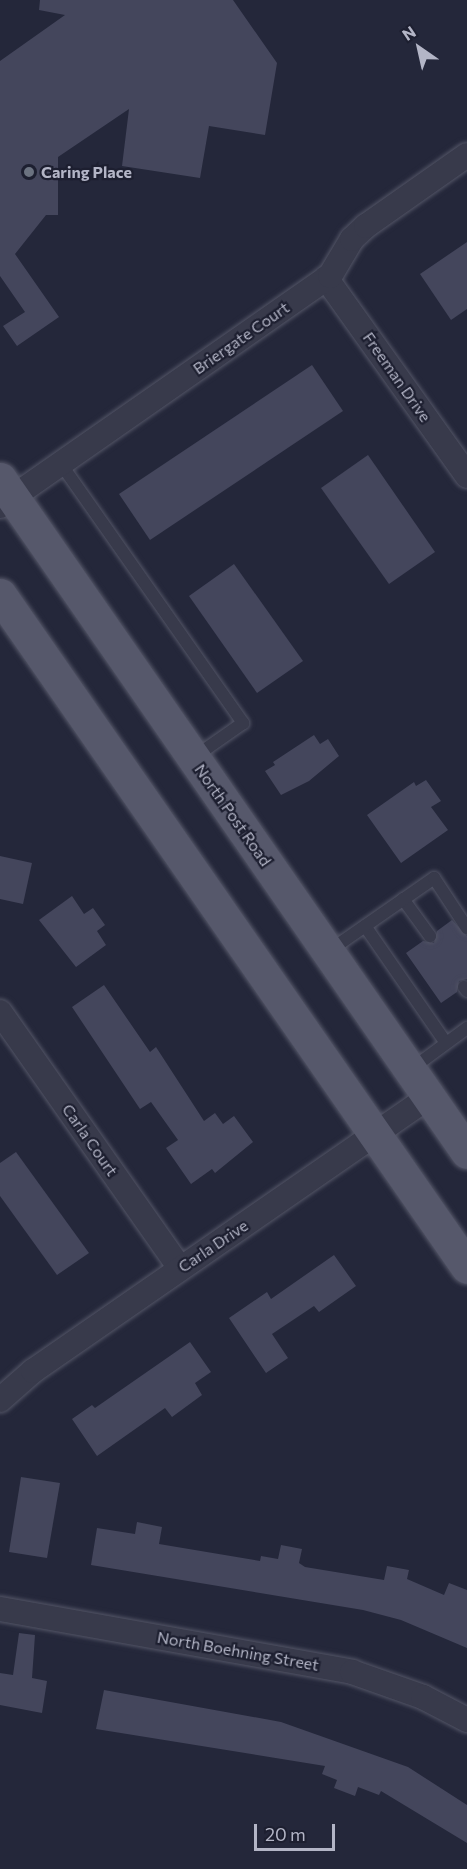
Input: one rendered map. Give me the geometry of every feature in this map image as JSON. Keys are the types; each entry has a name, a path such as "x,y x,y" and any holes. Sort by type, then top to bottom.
{"main road":[{"name":"North Post Road","path":"4,494 193,758 467,1152"},
{"path":"0,595 467,1267"}],"street":[{"name":"Briergate Court","path":"4,494 61,464 326,278 366,226 467,155"},
{"name":"Freeman Drive","path":"326,278 467,476"},
{"name":"Carla Court","path":"0,1012 180,1268"},
{"name":"Carla Drive","path":"0,1400 33,1371 429,1097"},
{"name":"North Boehning Street","path":"0,1609 352,1672 423,1697 467,1720"}],"lane":[{"path":"61,464 243,723 193,758"},
{"path":"328,951 434,878 467,928"},
{"path":"403,899 430,936"},
{"path":"365,926 446,1043"},
{"path":"410,1070 467,1028"}],"building":[{"name":"Caring Place","path":"40,0 233,0 277,63 265,135 209,126 200,178 122,166 129,109 58,157 58,215 46,215 15,254 59,317 17,346 3,326 25,312 0,276 0,61 65,15 39,10"},
{"path":"467,242 467,309 451,320 420,274"},
{"path":"312,365 343,411 150,540 119,494"},
{"path":"368,455 435,552 389,584 321,488"},
{"path":"234,564 303,661 257,693 189,596"},
{"path":"314,735 320,744 328,739 339,756 309,781 281,795 265,771 275,765 273,762"},
{"path":"426,780 441,801 431,807 448,830 401,863 367,815 414,782 416,786"},
{"path":"0,856 32,863 23,904 0,899"},
{"path":"72,896 84,914 93,908 105,925 97,931 106,945 76,967 39,920"},
{"path":"452,920 467,936 467,979 459,981 457,992 441,1003 406,953 423,941 434,943 437,931"},
{"path":"104,985 150,1052 156,1047 204,1121 215,1113 223,1124 234,1116 253,1142 215,1173 212,1169 191,1184 166,1148 178,1140 151,1102 140,1109 72,1007"},
{"path":"16,1152 89,1253 57,1275 0,1196 0,1163"},
{"path":"334,1255 356,1286 319,1312 314,1306 272,1334 288,1358 266,1373 229,1318 267,1292 271,1299"},
{"path":"190,1342 211,1372 195,1383 202,1395 172,1417 165,1408 97,1456 72,1419 92,1405 95,1408"},
{"path":"21,1477 60,1483 47,1558 9,1552"},
{"path":"137,1522 162,1527 159,1544 260,1561 261,1556 278,1559 281,1545 302,1549 299,1563 305,1567 384,1580 387,1566 409,1570 407,1579 444,1595 449,1583 467,1590 467,1648 401,1620 363,1610 91,1565 97,1528 135,1534"},
{"path":"19,1633 35,1635 32,1678 47,1681 42,1713 0,1705 0,1673 13,1675"},
{"path":"104,1690 281,1722 408,1767 467,1805 467,1843 381,1791 379,1795 358,1787 355,1796 334,1788 337,1780 322,1774 325,1766 96,1729"}],"place":[{"name":"Caring Place","path":"29,172"}]}
